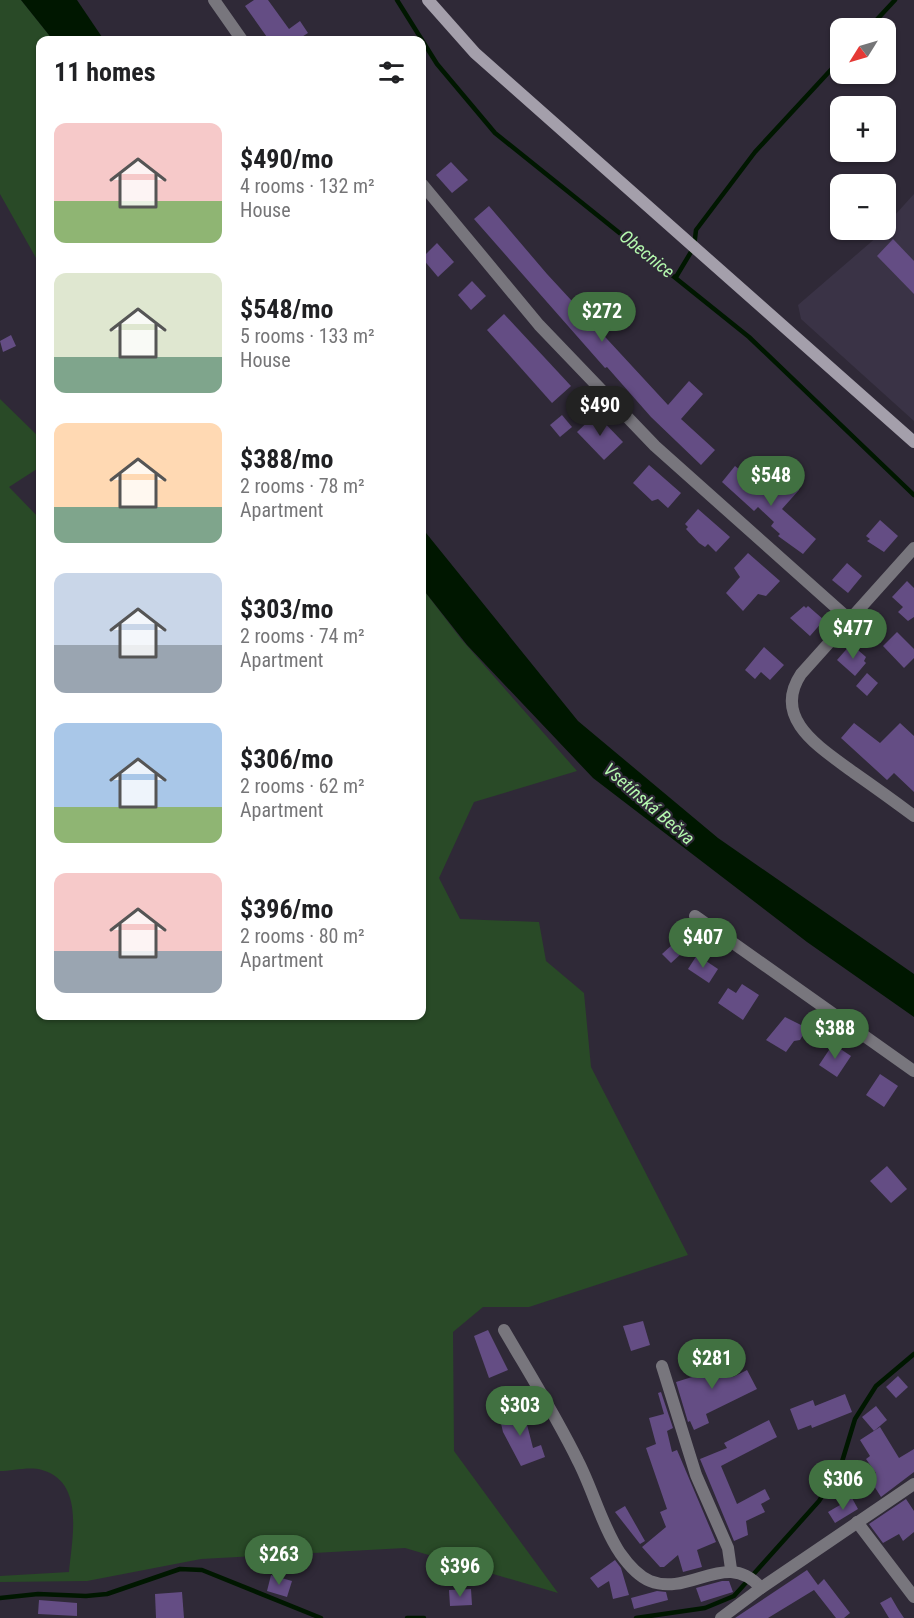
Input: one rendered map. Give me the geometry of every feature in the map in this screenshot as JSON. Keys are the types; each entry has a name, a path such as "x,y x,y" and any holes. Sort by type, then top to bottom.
{"main road":[{"path":"428,0 483,60 914,442"}],"street":[{"path":"214,0 239,36"},
{"path":"426,189 539,325 655,446 850,620"},
{"path":"914,548 795,683 792,693 795,715 814,743 914,816"},
{"path":"695,916 914,1071"},
{"path":"504,1330 578,1461 619,1552 640,1575 650,1581 683,1583 736,1571"},
{"path":"662,1366 696,1475 729,1548 736,1571 758,1584"},
{"path":"721,1618 758,1584 914,1484"},
{"path":"856,1522 914,1597"}],"shaded area":[{"path":"914,194 914,421 801,319 798,305 873,240 896,240 896,214"}],"green space":[{"path":"0,0 21,0 50,36 36,36 36,258 0,194"},
{"path":"0,399 36,434 36,470 9,487 36,515 36,1020 426,1020 426,593 461,639 577,771 474,802 439,878 460,919 539,922 546,961 584,993 591,1067 688,1255 529,1307 483,1307 453,1332 454,1451 558,1593 405,1548 201,1559 87,1581 0,1582 0,1576 69,1572 73,1513 65,1486 56,1476 37,1469 0,1471"}],"water":[{"path":"21,0 77,0 101,36 50,36"},
{"name":"Vsetínská Bečva","path":"426,533 578,721 718,838 914,974 914,1017 807,942 593,778 467,645 426,593"}],"building":[{"path":"254,0 268,0 289,29 300,21 308,33 303,36 266,36 245,6"},
{"path":"451,162 468,180 452,193 436,175"},
{"path":"489,206 547,274 668,405 689,381 703,394 681,419 715,450 701,465 651,417 607,367 605,368 474,219"},
{"path":"894,240 914,261 914,294 877,256"},
{"path":"437,243 454,262 438,277 426,263 426,254"},
{"path":"472,281 486,296 471,310 458,295"},
{"path":"504,314 571,386 552,403 487,330"},
{"path":"11,335 16,346 3,352 0,341"},
{"path":"596,414 623,442 604,460 577,432"},
{"path":"562,415 572,427 560,437 550,425"},
{"path":"649,465 681,493 668,508 658,499 652,501 633,483"},
{"path":"735,466 740,470 741,468 769,496 785,478 799,490 782,509 816,539 803,554 778,536 780,534 771,526 774,522 758,507 754,511 722,482"},
{"path":"698,509 730,537 716,552 708,544 705,547 699,543 686,529 688,527 685,524"},
{"path":"880,520 898,536 884,552 867,541 870,539 866,536"},
{"path":"748,553 780,581 766,596 758,594 743,611 726,593 740,577 734,568"},
{"path":"847,563 862,576 848,593 832,580"},
{"path":"907,581 914,588 914,617 908,621 898,612 903,607 892,597"},
{"path":"804,606 806,608 808,606 824,620 810,636 790,618"},
{"path":"897,632 914,649 914,658 904,668 883,646"},
{"path":"851,644 866,657 864,661 866,663 855,676 837,660"},
{"path":"764,647 784,665 770,680 761,672 755,679 745,670"},
{"path":"867,673 878,683 867,696 856,686"},
{"path":"854,723 880,743 900,723 914,736 914,792 894,773 887,780 841,738"},
{"path":"673,944 682,953 671,963 662,954"},
{"path":"697,955 718,969 709,983 688,969"},
{"path":"742,984 759,995 743,1020 718,1003 728,988 736,993"},
{"path":"785,1017 807,1028 800,1040 794,1041 786,1052 766,1040"},
{"path":"833,1044 851,1056 837,1077 819,1065"},
{"path":"880,1074 898,1086 884,1107 866,1095"},
{"path":"887,1166 907,1189 891,1203 870,1181"},
{"path":"643,1321 650,1345 631,1351 623,1326"},
{"path":"488,1330 508,1370 489,1378 474,1336"},
{"path":"717,1351 733,1377 747,1370 757,1389 706,1414 709,1423 694,1430 690,1421 688,1422 676,1382 708,1372 703,1359"},
{"path":"898,1376 908,1387 896,1398 886,1387"},
{"path":"661,1392 673,1428 667,1431 672,1452 677,1450 716,1542 697,1550 702,1567 683,1572 678,1555 664,1567 660,1567 642,1547 666,1527 660,1512 667,1509 646,1448 656,1444 649,1418 664,1414 658,1393"},
{"path":"845,1394 852,1412 812,1428 811,1425 798,1430 790,1409 813,1400 815,1406"},
{"path":"876,1406 887,1420 874,1431 862,1417"},
{"path":"523,1409 533,1448 541,1445 545,1457 521,1466 503,1432 499,1415"},
{"path":"769,1420 777,1437 721,1466 737,1504 765,1489 770,1499 761,1504 765,1512 746,1521 748,1535 734,1541 700,1459 727,1448 724,1443"},
{"path":"880,1427 899,1458 914,1449 914,1472 881,1497 869,1478 876,1473 866,1459 870,1456 860,1440"},
{"path":"852,1498 858,1509 835,1523 828,1512"},
{"path":"906,1499 914,1511 914,1532 903,1541 899,1534 883,1543 869,1524"},
{"path":"625,1506 645,1541 640,1544 615,1512"},
{"path":"615,1560 621,1568 629,1595 613,1599 609,1581 598,1588 590,1578"},
{"path":"807,1570 818,1585 824,1579 850,1613 844,1618 836,1618 814,1590 768,1618 735,1618"},
{"path":"271,1575 292,1581 287,1597 267,1591"},
{"path":"729,1581 733,1592 701,1602 696,1588"},
{"path":"471,1589 472,1605 450,1606 449,1590"},
{"path":"657,1591 666,1592 668,1600 634,1609 631,1598"},
{"path":"182,1592 184,1618 156,1618 155,1594"},
{"path":"891,1597 904,1618 889,1618 880,1603"},
{"path":"39,1600 77,1603 77,1616 38,1614"}],"waterway":[{"name":"Obecnice","path":"397,0 420,36"},
{"path":"878,18 895,0"},
{"name":"Obecnice","path":"426,46 437,64 495,133 749,337 914,495"},
{"path":"676,277 694,247 696,230 755,152 830,71"},
{"path":"636,1618 705,1608 734,1596 819,1501 841,1465 855,1419 876,1386 914,1354"},
{"path":"0,1598 38,1594 86,1596 107,1594 180,1569 202,1570 321,1618"},
{"path":"407,1618 424,1618"}]}
